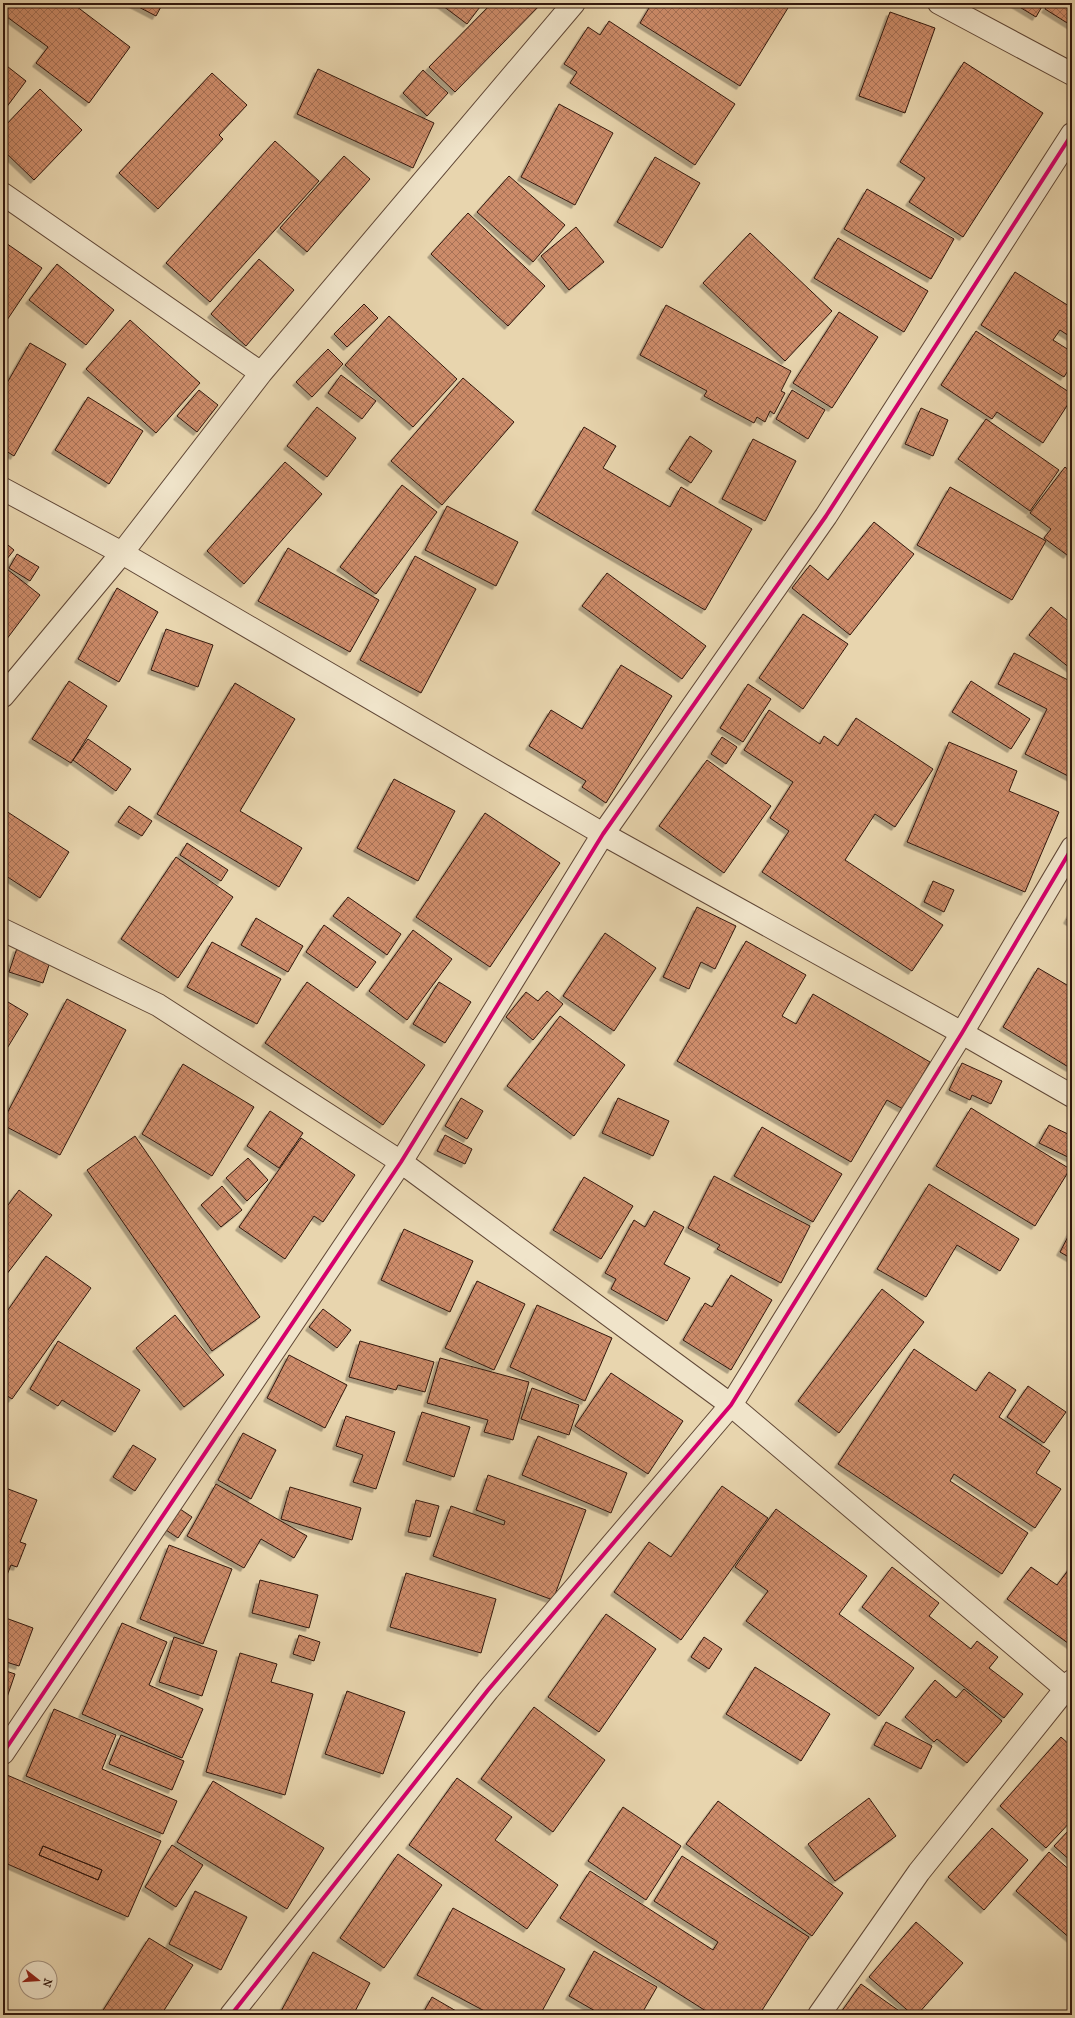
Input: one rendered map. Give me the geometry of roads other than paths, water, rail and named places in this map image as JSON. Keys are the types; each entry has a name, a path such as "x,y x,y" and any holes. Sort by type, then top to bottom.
{"street":[{"path":"3,696 122,553 261,373 574,3"},
{"path":"939,3 1072,74"},
{"path":"3,1753 401,1162 603,834 826,516 1072,134"},
{"path":"3,194 261,373"},
{"path":"3,489 122,553 603,834 962,1033 1072,1096"},
{"path":"231,2015 488,1690 731,1405 962,1033 1072,848"},
{"path":"3,930 158,1005 401,1162 731,1405 1070,1688 919,1872 819,2015"}]}
